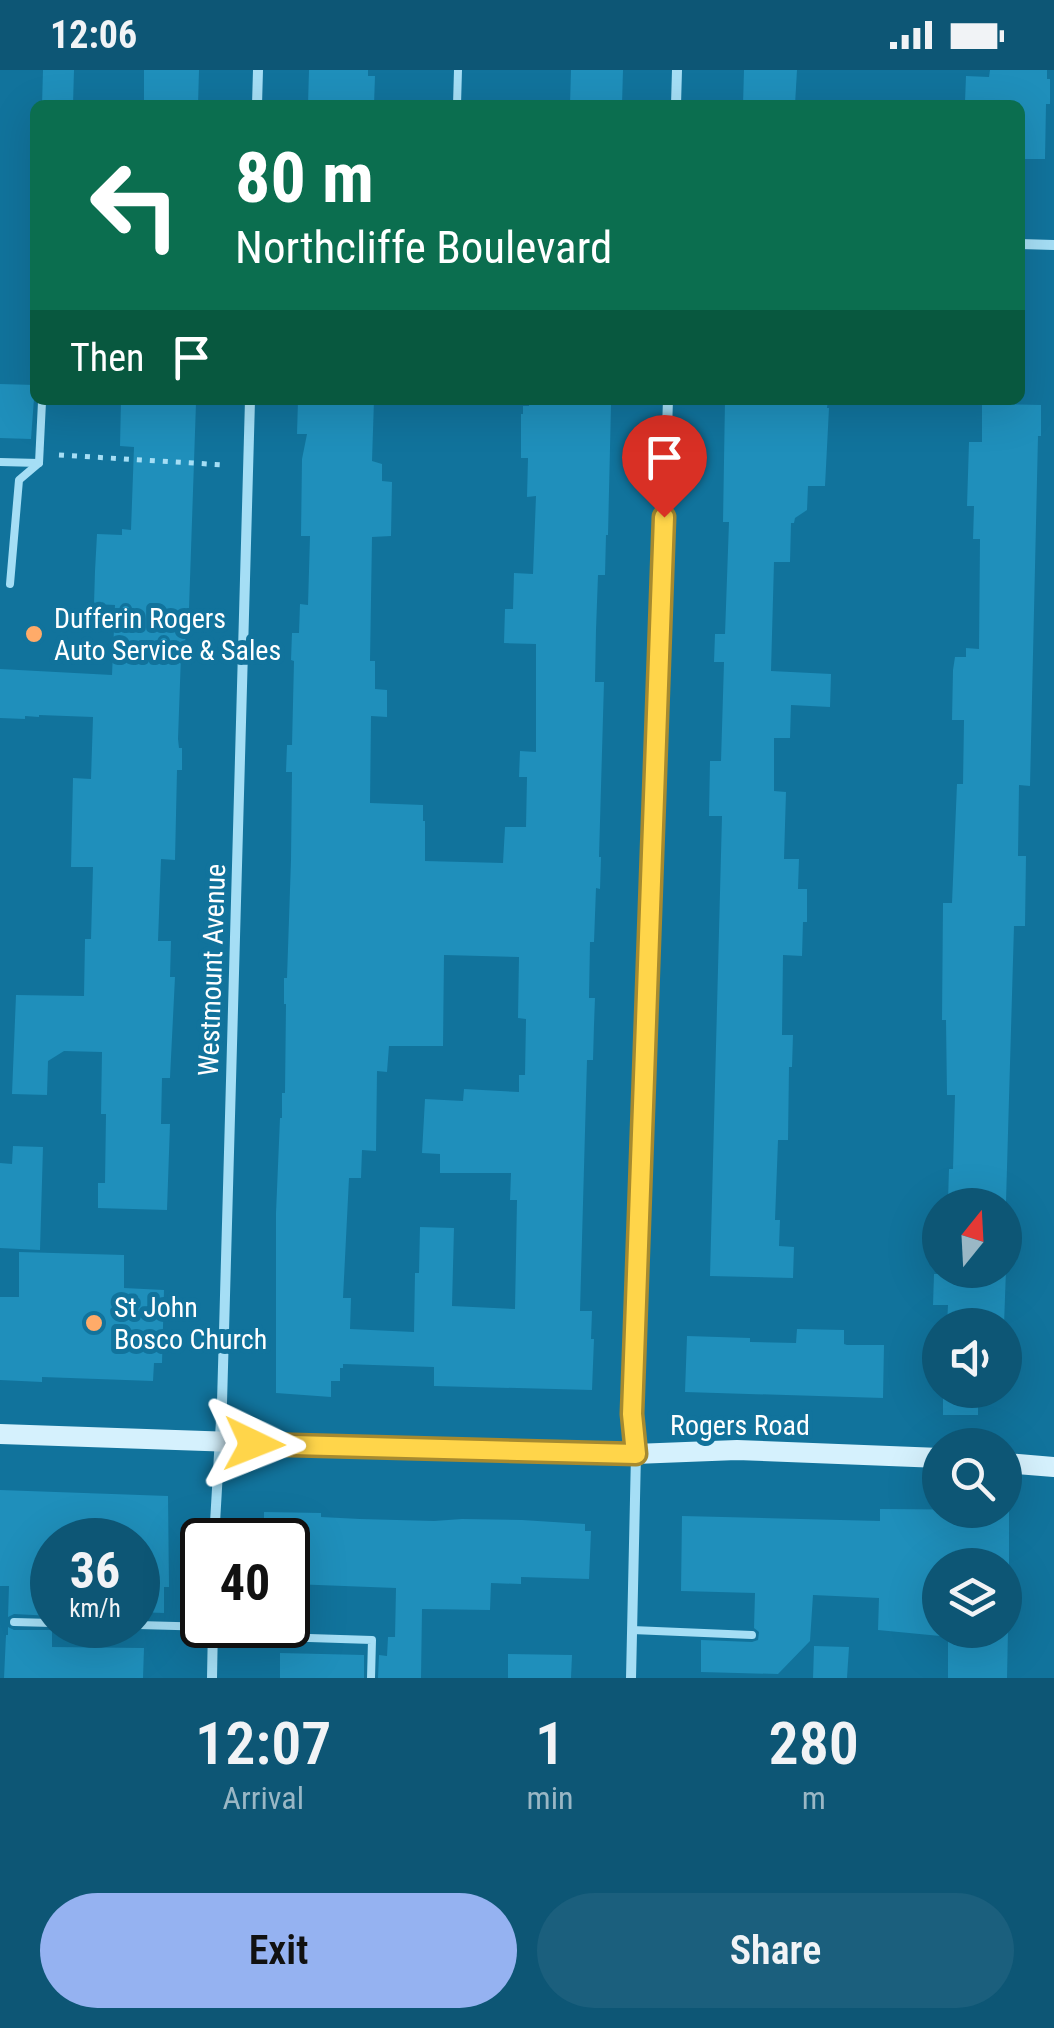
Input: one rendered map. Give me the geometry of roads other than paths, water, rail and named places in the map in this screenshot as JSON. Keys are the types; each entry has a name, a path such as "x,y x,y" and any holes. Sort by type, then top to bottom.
{"street":[{"path":"257,100 258,70"},
{"path":"676,100 677,70"},
{"path":"1025,244 1054,245"},
{"name":"Westmount Avenue","path":"215,1518 250,405"},
{"path":"631,1678 636,1454 632,1414 668,405"},
{"name":"Rogers Road","path":"0,1434 636,1454 738,1450 922,1457"},
{"path":"1022,1464 1054,1467"},
{"path":"212,1678 213,1648"}],"lane":[{"path":"457,100 458,70"},
{"path":"10,584 19,480 39,458 42,405"},
{"path":"0,462 39,458"},
{"path":"14,1622 30,1622"},
{"path":"632,1630 752,1635"},
{"path":"310,1636 372,1640 371,1678"}],"place":[{"name":"Dufferin Rogers Auto Service & Sales","path":"34,634"},
{"name":"St John Bosco Church","path":"94,1323"}]}
